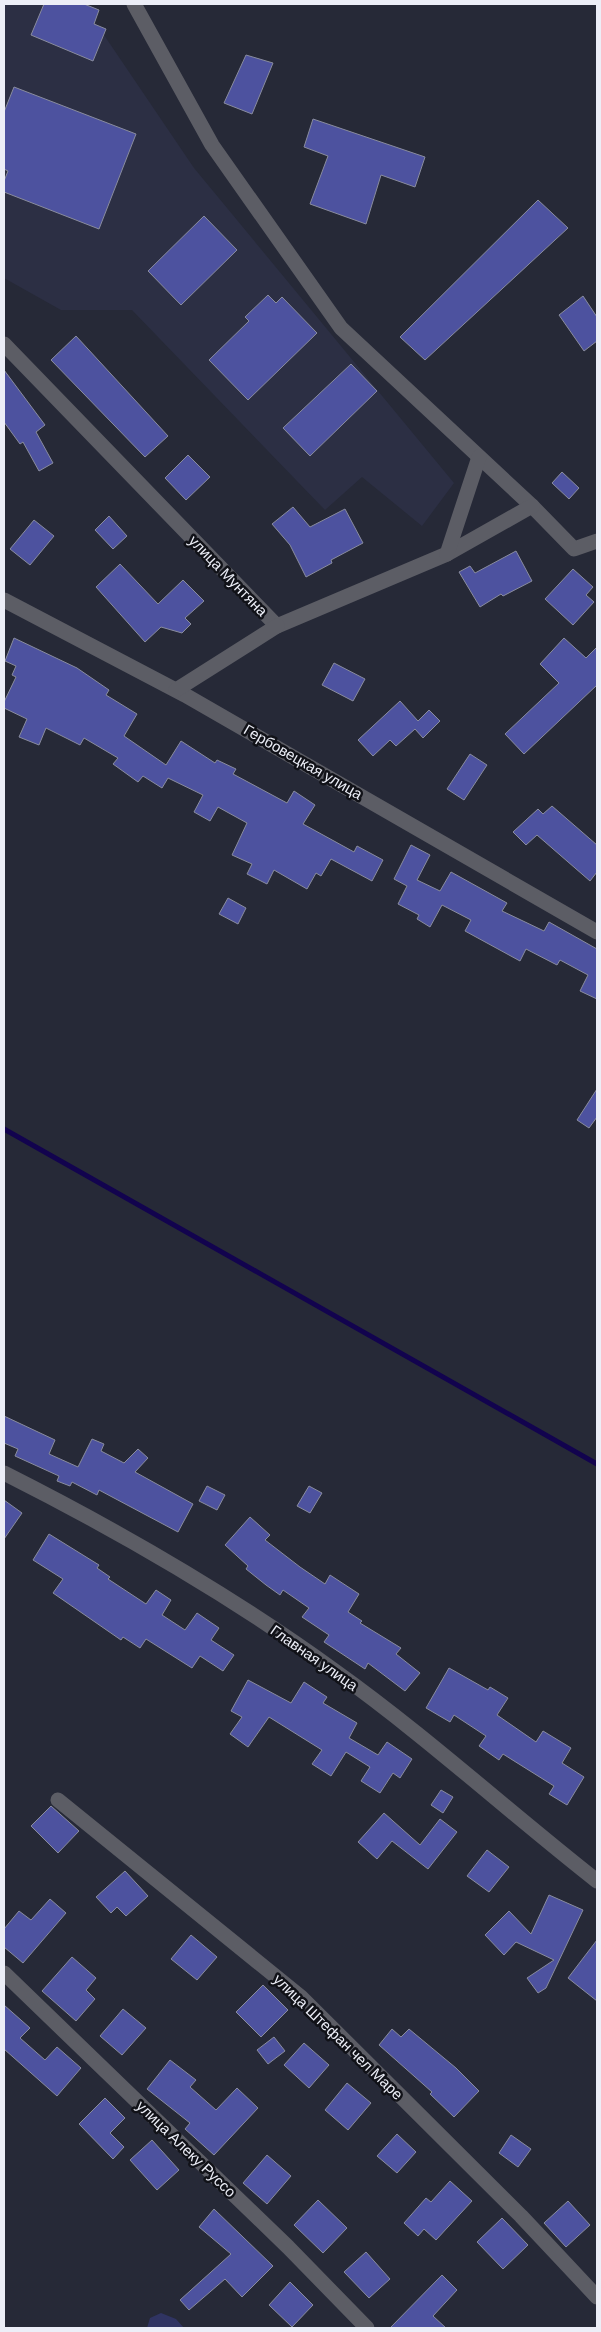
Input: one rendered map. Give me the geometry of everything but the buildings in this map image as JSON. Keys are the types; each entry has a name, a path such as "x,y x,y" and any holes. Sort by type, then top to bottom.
{"street":[{"path":"134,4 212,145 341,328 532,506 574,549 597,541"},
{"name":"улица Мунтяна","path":"4,344 277,626 447,554 532,506"},
{"path":"447,554 479,457"},
{"name":"Гербовецкая улица","path":"4,600 176,690 597,932"},
{"path":"176,690 277,626"},
{"name":"Главная улица","path":"4,1473 86,1514 173,1564 327,1666 458,1766 597,1881"},
{"name":"улица Штефан чел Маре","path":"58,1800 301,1997 521,2216 597,2298"},
{"name":"улица Алеку Руссо","path":"4,1973 288,2247 366,2328"}],"shaded area":[{"path":"4,4 83,4 194,168 454,483 422,526 362,477 325,510 132,310 61,310 4,278"},
{"path":"161,2313 176,2319 184,2328 147,2328 150,2318"}],"waterway":[{"path":"4,1129 597,1464"}]}
